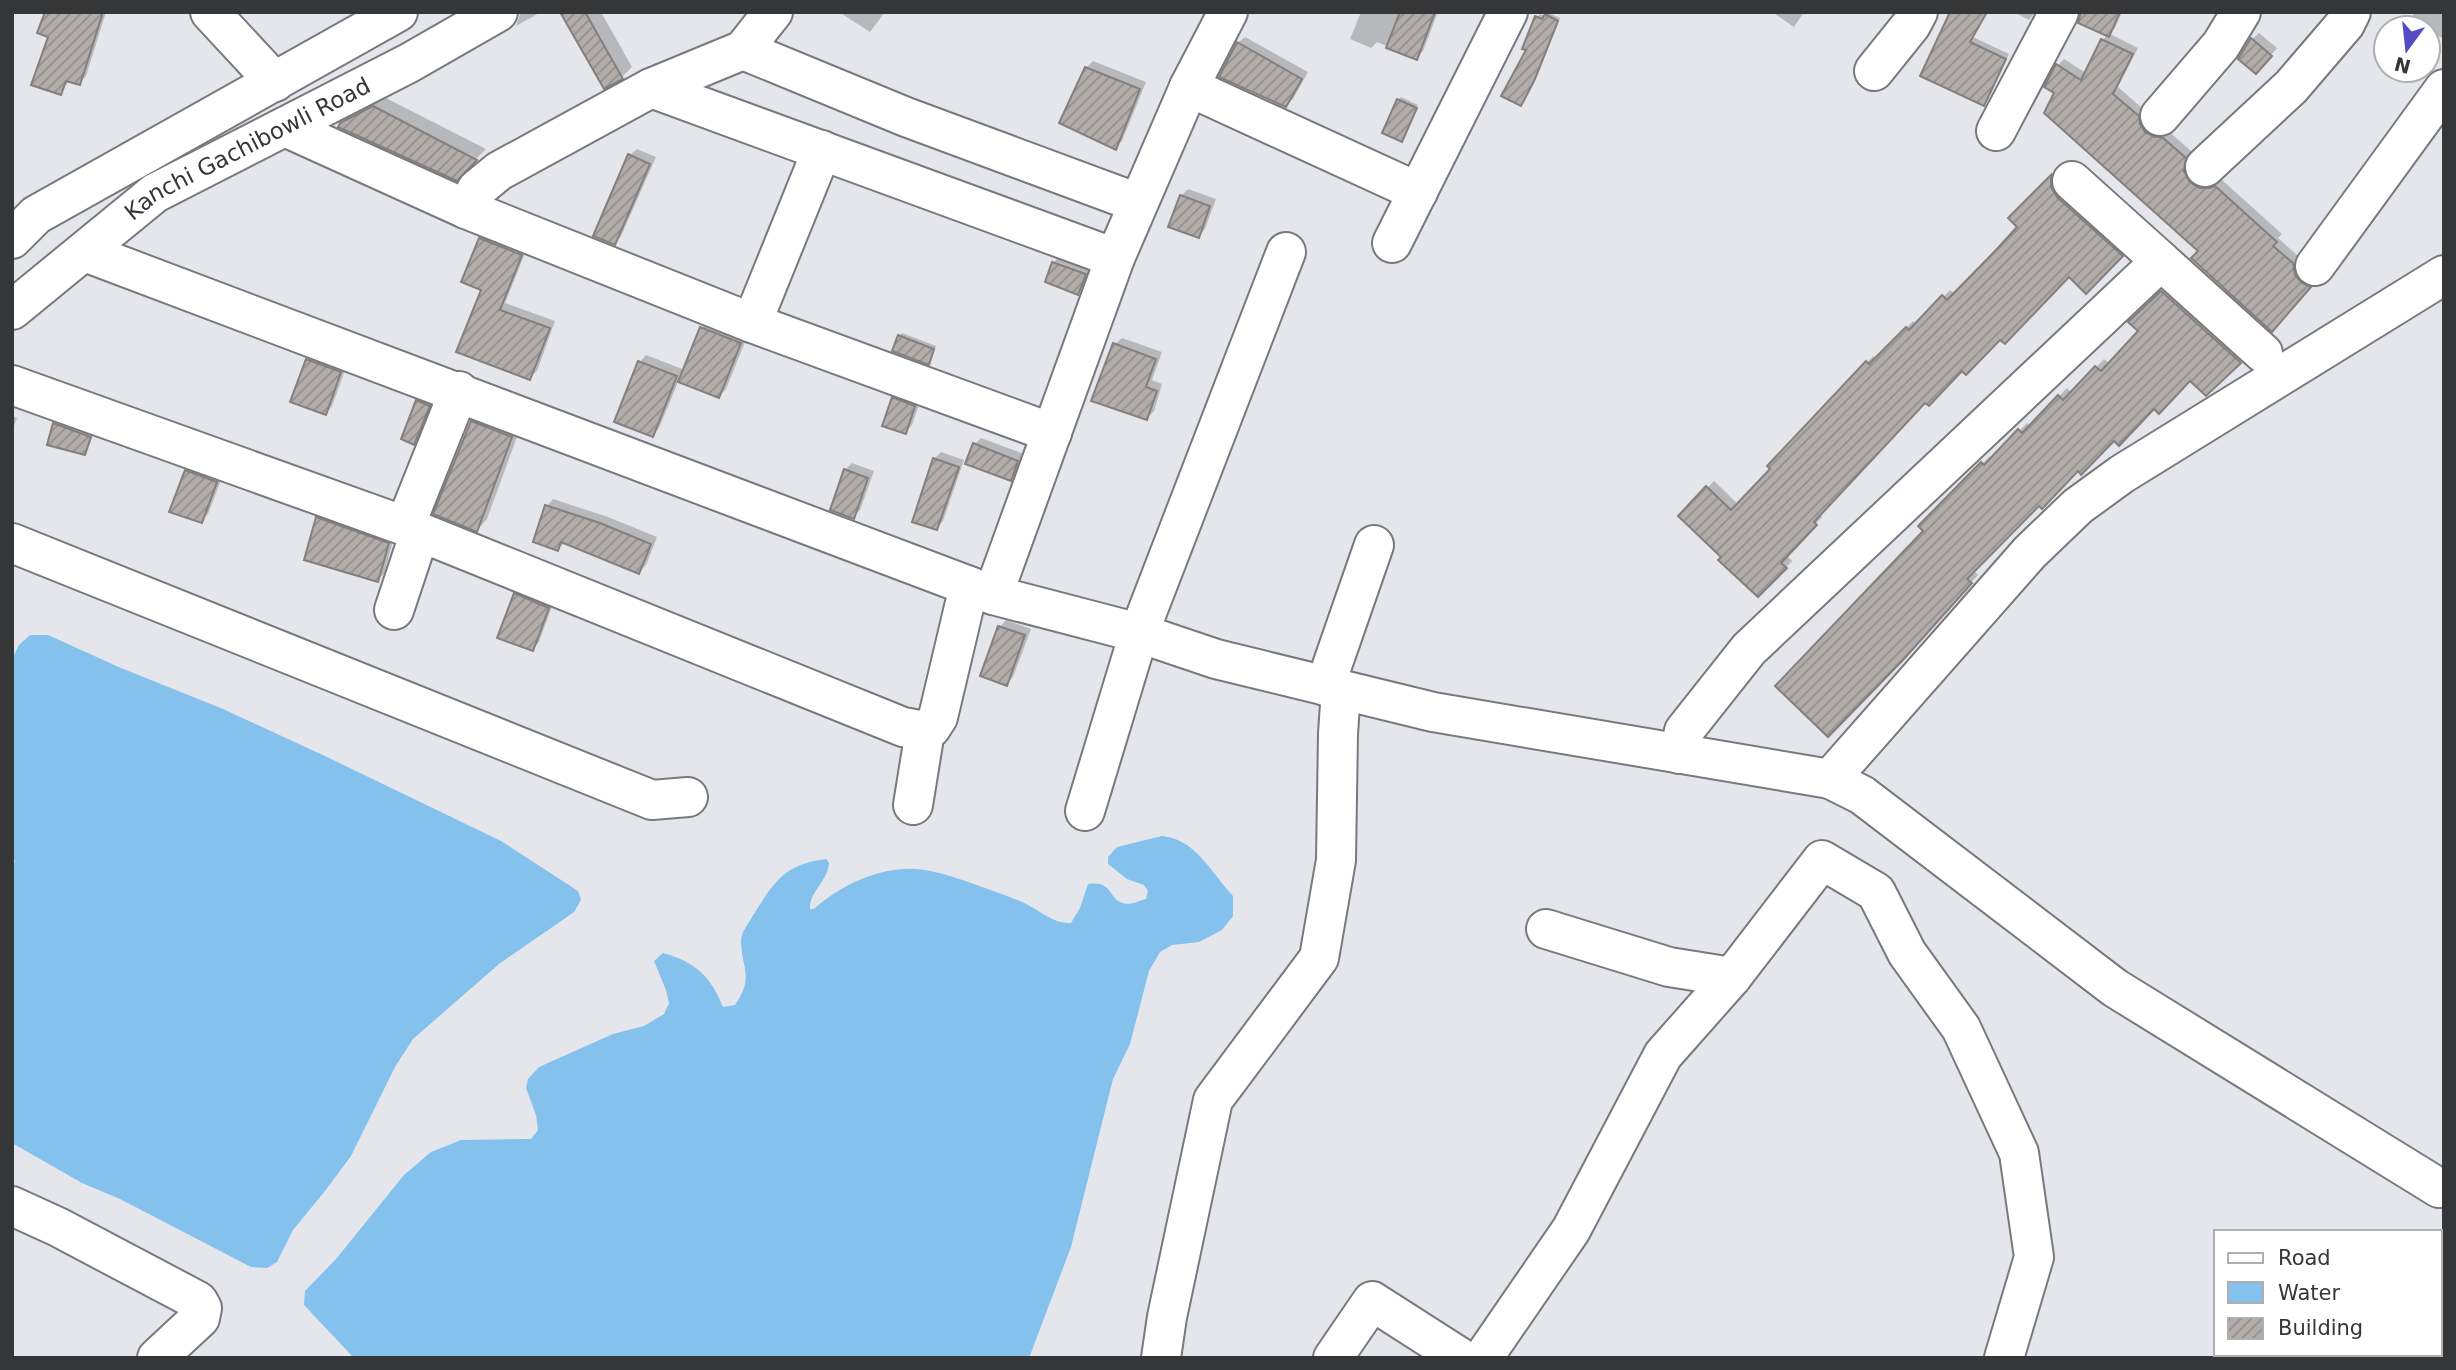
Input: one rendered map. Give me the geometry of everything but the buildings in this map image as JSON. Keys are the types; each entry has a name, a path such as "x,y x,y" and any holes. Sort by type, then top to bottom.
{"street":[{"path":"210,12 275,82"},
{"path":"17,223 36,215 398,12"},
{"name":"Kanchi Gachibowli Road","path":"12,310 155,193 409,63 498,12"},
{"path":"466,209 477,189 499,171 651,88 743,50 773,12"},
{"path":"12,384 413,529 903,727 925,731 931,728 938,717 981,590 1052,433 1115,258 1138,203 1189,87 1228,12"},
{"path":"1392,243 1508,12"},
{"path":"1874,71 1911,25 1918,12"},
{"path":"1996,131 2059,12"},
{"path":"2160,116 2221,45 2241,12"},
{"path":"2204,167 2291,88 2345,24 2351,12"},
{"path":"743,50 906,117 1138,203"},
{"path":"1189,87 1418,192"},
{"path":"651,88 1115,258"},
{"path":"2315,266 2444,89"},
{"path":"285,127 466,209 752,323 1052,433"},
{"path":"752,323 822,150"},
{"path":"2072,181 2263,353"},
{"path":"85,251 981,590 1139,633 1216,659 1433,712 1830,779 1862,795 2115,988 2439,1188"},
{"path":"1085,811 1139,633 1286,251"},
{"path":"1679,754 1684,731 1749,649 2161,261"},
{"path":"1830,779 2030,552 2078,506 2122,474 2444,275"},
{"path":"394,610 413,529 459,391"},
{"path":"12,543 652,800 688,797"},
{"path":"1161,1358 1167,1317 1213,1100 1319,958 1336,860 1338,734 1333,687 1374,545"},
{"path":"913,805 925,731"},
{"path":"1483,1358 1570,1230 1662,1055 1732,977 1822,860 1876,892 1907,953 1961,1028 2019,1153 2034,1257 2004,1358"},
{"path":"1546,929 1669,967 1732,977"},
{"path":"12,1206 58,1227 198,1301 202,1308 200,1318 157,1358"},
{"path":"1333,1358 1372,1301 1461,1358"}],"water":[{"path":"30,635 48,635 223,709 327,757 501,841 578,891 581,900 574,912 499,964 413,1039 395,1067 351,1156 293,1230 277,1262 267,1268 251,1267 120,1199 82,1183 12,1143 12,866 15,862 12,853 12,659 19,645"},
{"path":"1162,836 1184,844 1202,859 1233,896 1233,916 1222,930 1199,942 1172,945 1160,952 1149,971 1130,1044 1113,1079 1071,1247 1029,1358 354,1358 304,1305 305,1291 336,1259 404,1175 431,1152 461,1140 531,1139 538,1130 536,1115 526,1088 528,1079 539,1067 613,1034 644,1026 664,1014 669,1003 654,961 663,953 685,961 701,972 713,987 723,1007 735,1005 746,980 741,942 743,932 773,885 789,871 826,859 829,863 812,897 810,909 861,879 888,871 916,869 970,883 1018,900 1054,920 1071,923 1080,908 1088,884 1103,885 1121,902 1130,904 1146,899 1148,891 1144,885 1127,879 1108,864 1108,857 1117,847"}]}
